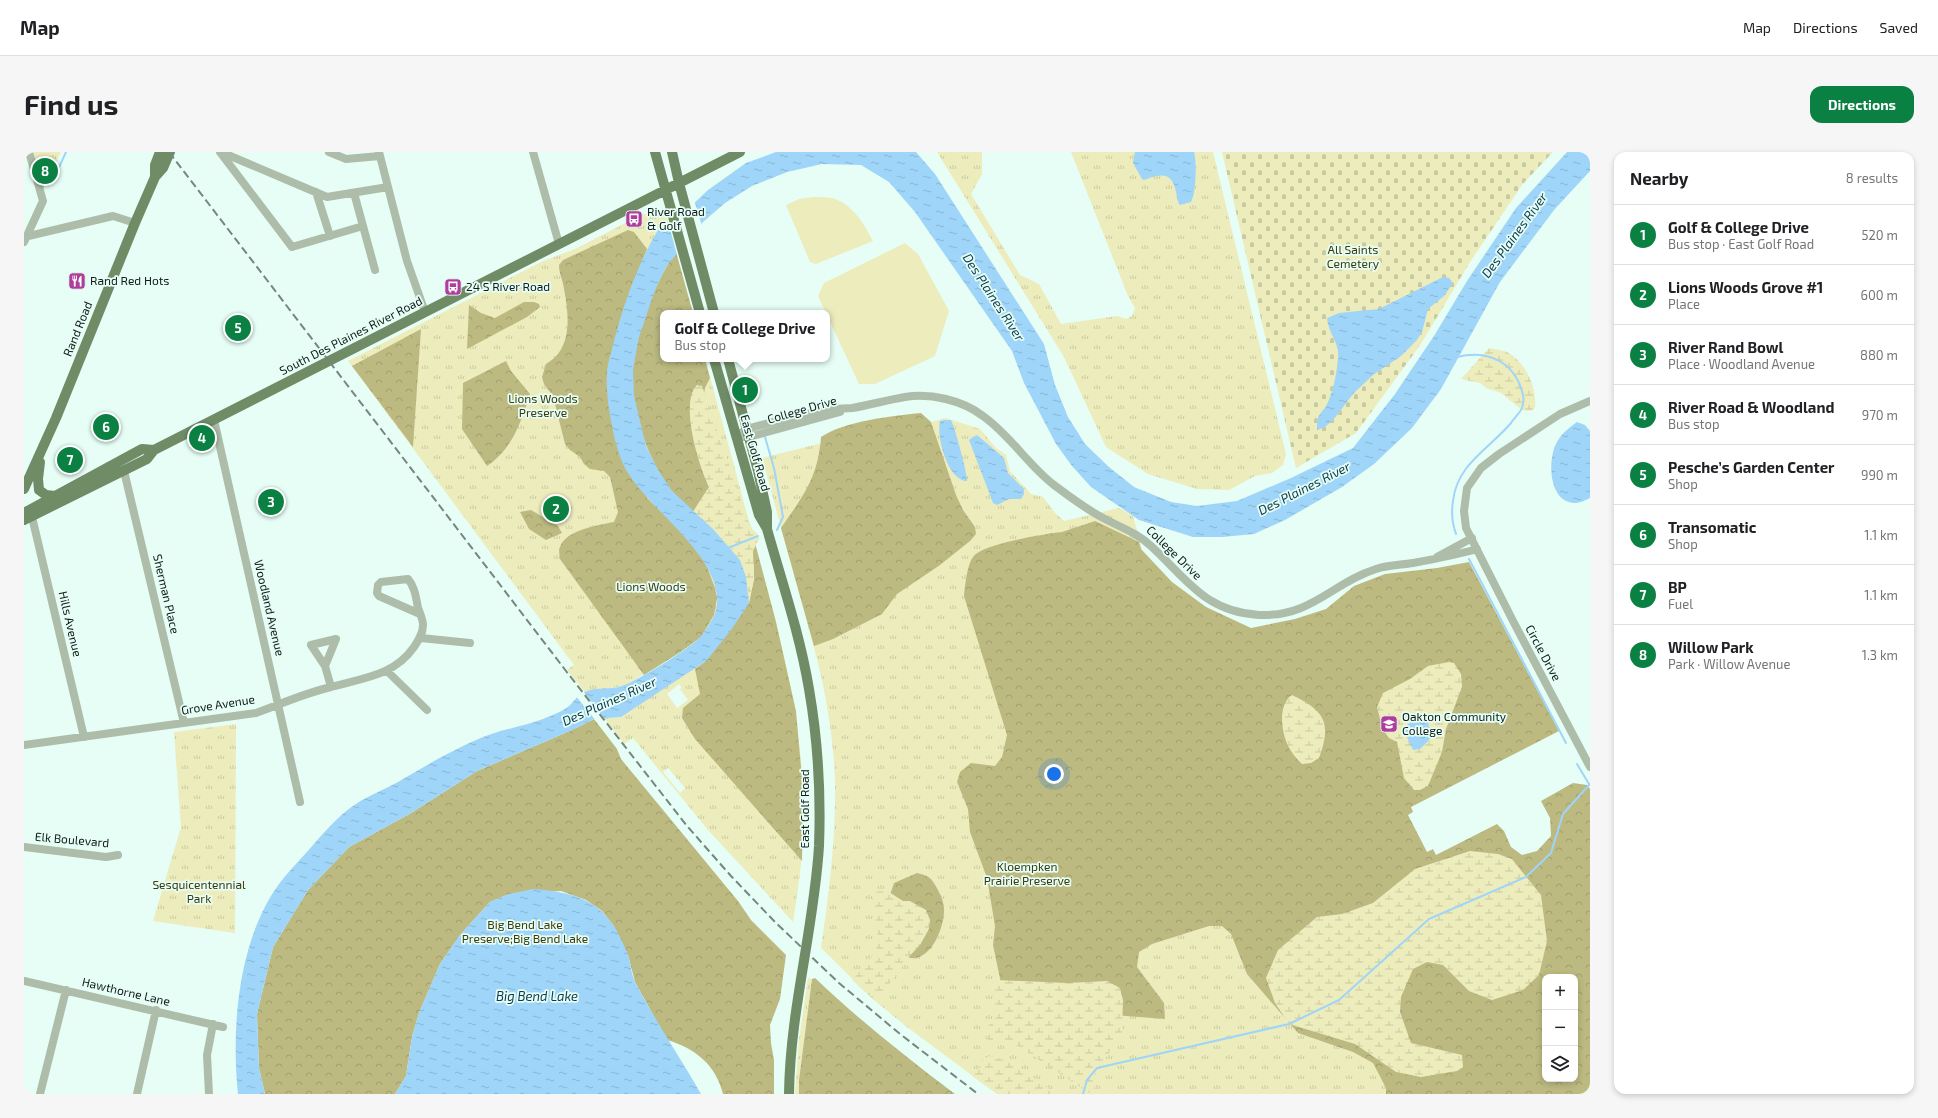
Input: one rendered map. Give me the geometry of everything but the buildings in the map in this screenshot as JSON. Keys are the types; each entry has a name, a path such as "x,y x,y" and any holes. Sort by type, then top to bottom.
{"main road":[{"name":"Rand Road","path":"24,490 43,448 154,177 155,165 160,152"},
{"name":"Rand Road","path":"154,177 163,168 170,152"},
{"path":"655,152 673,221 699,310"},
{"path":"672,152 713,310"},
{"name":"South Des Plaines River Road","path":"27,517 124,471 147,459 154,450 740,152"},
{"name":"East Golf Road","path":"715,362 759,515 767,529 796,634 809,688 815,732 819,774 820,814 815,884 792,1037 789,1094"},
{"name":"East Golf Road","path":"729,362 767,512 767,529"},
{"path":"43,448 38,487 43,494 55,496"},
{"name":"South Des Plaines River Road","path":"27,517 55,496 142,449 154,450"}],"street":[{"path":"25,238 43,201 29,152"},
{"path":"220,152 327,197 388,186"},
{"path":"220,152 292,247 363,226"},
{"path":"329,152 346,158 380,154 407,261 425,312"},
{"path":"533,152 559,244"},
{"path":"316,192 330,236"},
{"path":"354,193 375,270"},
{"path":"25,238 113,216 134,223"},
{"name":"College Drive","path":"736,436 852,408 907,397 941,398 965,405 992,422 1035,468 1063,492 1082,506 1144,539 1185,582 1200,595 1219,605 1241,612 1260,615 1277,614 1302,609 1316,603 1358,576 1378,568 1450,556 1477,549"},
{"name":"Circle Drive","path":"1590,401 1560,414 1499,454 1481,468 1467,488 1464,499 1466,528 1590,767"},
{"name":"Woodland Avenue","path":"214,420 300,802"},
{"name":"Sherman Place","path":"124,471 184,723"},
{"name":"Hills Avenue","path":"27,517 84,737"},
{"name":"College Drive","path":"1436,558 1472,538"},
{"path":"420,614 379,596 377,592 378,584 381,582 408,579 412,583 420,614 423,626 420,638 470,643"},
{"name":"Grove Avenue","path":"24,745 256,712 331,687 371,678 387,671 404,659 420,638"},
{"path":"325,666 331,687"},
{"path":"387,671 427,710"},
{"name":"Elk Boulevard","path":"24,847 106,857 118,855"},
{"name":"Hawthorne Lane","path":"24,981 156,1010 222,1027"},
{"path":"40,1094 66,990"},
{"path":"138,1094 156,1010"},
{"path":"209,1094 207,1055 213,1024"}],"green space":[{"path":"33,152 61,152 43,189"},
{"path":"937,152 982,152 982,174 971,194 1020,275 1039,284 1061,324 1117,316 1126,319 1132,316 1135,308 1128,296 1071,152 1213,152 1286,454 1283,465 1272,473 1255,476 1229,490 1197,489 1148,474 1106,447 1064,357"},
{"name":"All Saints Cemetery","path":"1222,152 1553,152 1522,185 1470,262 1421,344 1356,433 1296,468"},
{"path":"813,197 833,198 848,206 858,216 873,241 816,264 810,262 786,205 799,199"},
{"name":"Lions Woods Preserve","path":"656,210 666,216 670,224 669,227 692,310 660,310 660,362 706,362 773,611 787,669 801,759 804,806 802,856 793,922 708,830 633,738 624,744 604,718 621,717 690,646 624,686 585,692 567,670 574,665 348,361 543,261 575,249 639,216","holes":["679,684 682,688 680,689 688,700 677,708 667,694","668,768 685,788 680,793 663,772"]},
{"name":"Lions Woods","path":"628,230 634,232 647,249 619,324 647,498 683,533 706,564 717,598 714,615 701,637 644,675 560,559 559,548 568,536 583,529 614,522 618,512 610,477 604,471 590,469 584,464 580,457 570,450 565,444 553,396 544,384 542,377 546,364 555,358 561,350 567,331 567,310 559,265 563,260"},
{"path":"905,243 918,254 949,311 935,356 875,384 859,384 830,322 830,310 825,310 818,296 824,283"},
{"path":"676,252 692,310 660,310 660,362 706,362 710,378 705,388 701,412 732,503 750,524 776,622 796,711 803,790 802,861 695,739 682,718 683,708 700,694 695,669 706,661 749,603 754,579 754,565 707,490 693,512 671,490 655,464 637,416 634,399 633,368 638,339 654,293 668,264"},
{"path":"524,302 534,302 539,304 540,307 527,317 467,349 469,305 481,313 495,318"},
{"path":"421,329 413,447 352,366"},
{"path":"1489,348 1501,350 1514,356 1525,369 1534,392 1535,408 1531,411 1522,410 1501,393 1486,388 1480,383 1461,379"},
{"path":"506,361 511,371 530,394 523,415 510,443 496,459 487,466 462,429 463,383"},
{"path":"697,385 702,386 747,518 753,530 757,533 759,539 753,551 754,579 749,603 744,573 733,550 715,531 693,512 709,487 700,465 692,435 690,420 692,394"},
{"path":"921,413 931,422 956,495 963,510 975,527 976,534 970,541 940,565 897,594 882,614 833,639 814,646 781,528 803,496 813,475 817,464 821,437 831,431 855,423"},
{"name":"Kloempken Prairie Preserve","path":"922,418 956,548 969,541 975,527 960,504 948,477 931,422 946,418 980,429 996,448 1006,455 1010,471 1031,494 1043,497 1055,513 1064,521 1119,508 1133,516 1254,973 1590,898 1590,1094 997,1094 907,1027 874,1000 821,948 833,846 835,784 832,737 817,659 762,458"},
{"path":"531,510 558,526 562,533 546,540 529,529 520,512"},
{"path":"1095,521 1139,542 1141,549 1172,582 1206,607 1251,628 1295,619 1326,609 1354,586 1385,574 1437,568 1469,562 1559,731 1411,807 1413,812 1408,815 1427,852 1433,849 1436,855 1497,824 1504,831 1511,847 1522,855 1537,851 1551,836 1550,818 1541,801 1573,783 1587,785 1590,789 1590,1094 1386,1094 1386,1088 1373,1063 1353,1052 1298,1033 1247,974 1231,934 1222,926 1209,926 1152,944 1139,952 1137,967 1164,1003 1165,1019 1101,1014 1011,1031 993,945 995,926 987,878 970,832 968,809 957,782 960,772 971,763 995,766 1002,757 1007,735 964,592 969,565 973,557 978,552 998,544 1062,532"},
{"path":"1449,662 1454,663 1461,674 1462,687 1446,729 1442,752 1428,786 1420,790 1414,790 1404,778 1397,742 1389,738 1383,730 1377,707 1383,693 1410,679 1428,666"},
{"path":"1292,695 1312,707 1323,719 1325,736 1323,746 1319,758 1311,763 1302,764 1292,753 1285,738 1282,714 1287,700"},
{"name":"Big Bend Lake Preserve;Big Bend Lake","path":"594,719 617,749 621,759 738,901 751,920 786,955 780,999 770,1025 774,1060 774,1094 723,1094 715,1074 703,1059 687,1048 667,1040 635,982 628,955 613,925 602,911 586,900 561,891 509,894 490,902 460,935 440,964 419,1013 412,1037 406,1076 395,1094 265,1094 259,1068 257,1014 273,947 308,890 349,847 411,813 477,771"},
{"name":"Sesquicentennial Park","path":"236,724 235,933 153,921 181,827 174,732"},
{"path":"1470,851 1498,854 1512,859 1541,895 1547,941 1539,975 1523,990 1492,1000 1469,991 1443,965 1427,962 1413,969 1401,997 1400,1012 1411,1043 1462,1055 1463,1067 1457,1071 1421,1077 1396,1072 1355,1044 1289,1024 1275,1003 1266,978 1278,950 1317,917 1342,914 1373,903 1415,869"},
{"path":"917,873 931,879 942,899 944,911 940,932 932,947 921,956 912,958 905,956 889,898 894,883"},
{"path":"880,891 889,892 903,901 910,901 926,910 930,920 929,929 920,945 905,961 898,974 874,1000 852,980 870,960 876,947 878,931 872,897 873,893"},
{"path":"808,978 812,979 799,1080 799,1094 795,1094 799,1040"},
{"path":"815,978 883,1038 955,1094 799,1094 799,1080 812,979"},
{"path":"996,980 1067,983 1107,981 1120,988 1123,1000 1122,1032 1107,1056 1097,1068 1094,1091 1091,1094 1021,1048 1006,1040 989,1042 983,1029 997,1016 990,986"},
{"path":"990,1056 1012,1062 1056,1094 997,1094 972,1076 981,1066 982,1060"}],"water":[{"name":"Des Plaines River","path":"776,152 916,152 935,174 1044,344 1055,385 1068,417 1085,444 1109,467 1134,487 1171,502 1197,506 1237,501 1291,478 1353,448 1395,394 1434,336 1467,281 1516,208 1567,152 1590,152 1590,171 1554,210 1500,282 1441,389 1412,428 1374,464 1342,487 1285,520 1254,534 1222,537 1193,537 1139,520 1091,487 1072,466 1056,444 1024,383 1012,351 915,212 889,182 861,165 822,164 787,172 752,186 725,203 703,222 666,267 655,290 639,337 633,369 634,396 646,446 658,470 672,491 713,529 740,560 746,577 749,603 731,630 706,661 621,717 594,719 477,771 411,813 349,847 308,890 273,947 257,1014 259,1068 265,1094 238,1094 236,1068 237,1013 240,985 254,931 265,906 279,884 336,820 349,809 371,795 393,785 436,760 466,745 484,737 535,722 557,713 569,706 579,695 584,692 595,689 622,686 639,678 687,648 703,634 713,618 717,596 712,576 700,556 634,482 620,457 611,421 607,395 608,367 621,316 631,286 650,243 658,230 669,227 708,190 746,163"},
{"path":"1135,152 1194,152 1196,178 1191,202 1180,205 1172,180 1168,177 1155,176 1144,180 1142,179 1133,163"},
{"path":"1443,277 1449,278 1453,283 1444,296 1428,309 1422,332 1417,340 1401,356 1373,375 1353,394 1334,419 1325,427 1317,430 1319,416 1326,407 1332,391 1338,363 1338,352 1329,329 1327,318 1339,313 1379,309"},
{"path":"951,420 953,424 967,481 960,479 954,474 945,457 939,428 940,421"},
{"path":"1577,422 1585,425 1590,431 1590,498 1574,503 1562,498 1557,492 1551,466 1554,449 1557,442 1569,428"},
{"path":"977,435 1004,458 1008,473 1024,489 1024,494 1021,499 1009,499 997,505 993,503 969,440"},
{"path":"1422,718 1428,719 1430,739 1420,749 1413,750 1405,733 1407,725 1414,720"},
{"name":"Big Bend Lake","path":"533,889 567,894 580,898 592,904 603,913 621,938 628,955 636,984 701,1094 395,1094 406,1076 412,1037 419,1013 440,964 460,935 490,902 509,894"}],"pier":[{"path":"694,200 702,226 677,255 669,225"},
{"path":"583,691 605,720 596,721 575,695"}],"waterway":[{"path":"56,174 66,152"},
{"path":"1456,534 1452,518 1452,505 1456,488 1461,477 1475,458 1511,423 1523,405 1523,394 1520,385 1515,376 1502,363 1486,356 1467,355 1457,357"},
{"path":"765,437 774,468 783,517 777,530"},
{"path":"728,548 758,536"},
{"path":"1469,559 1566,743"},
{"path":"1577,764 1589,784"},
{"path":"1083,1094 1087,1080 1097,1068 1289,1024 1339,1000 1429,919 1526,877 1551,853 1563,814 1590,784"}],"railway":[{"path":"169,152 566,671 687,826 731,876 776,923 839,983 900,1034 978,1094"}],"place":[{"name":"Willow Park","path":"45,171"},
{"name":"River Road & Golf","path":"634,219"},
{"name":"Rand Red Hots","path":"77,281"},
{"name":"24 S River Road","path":"453,287"},
{"name":"Pesche’s Garden Center","path":"238,328"},
{"name":"Golf & College Drive","path":"745,390"},
{"name":"Transomatic","path":"106,427"},
{"name":"River Road & Woodland","path":"202,438"},
{"name":"BP","path":"70,460"},
{"name":"River Rand Bowl","path":"271,502"},
{"name":"Lions Woods Grove #1","path":"556,509"},
{"name":"Oakton Community College","path":"1389,724"}]}
